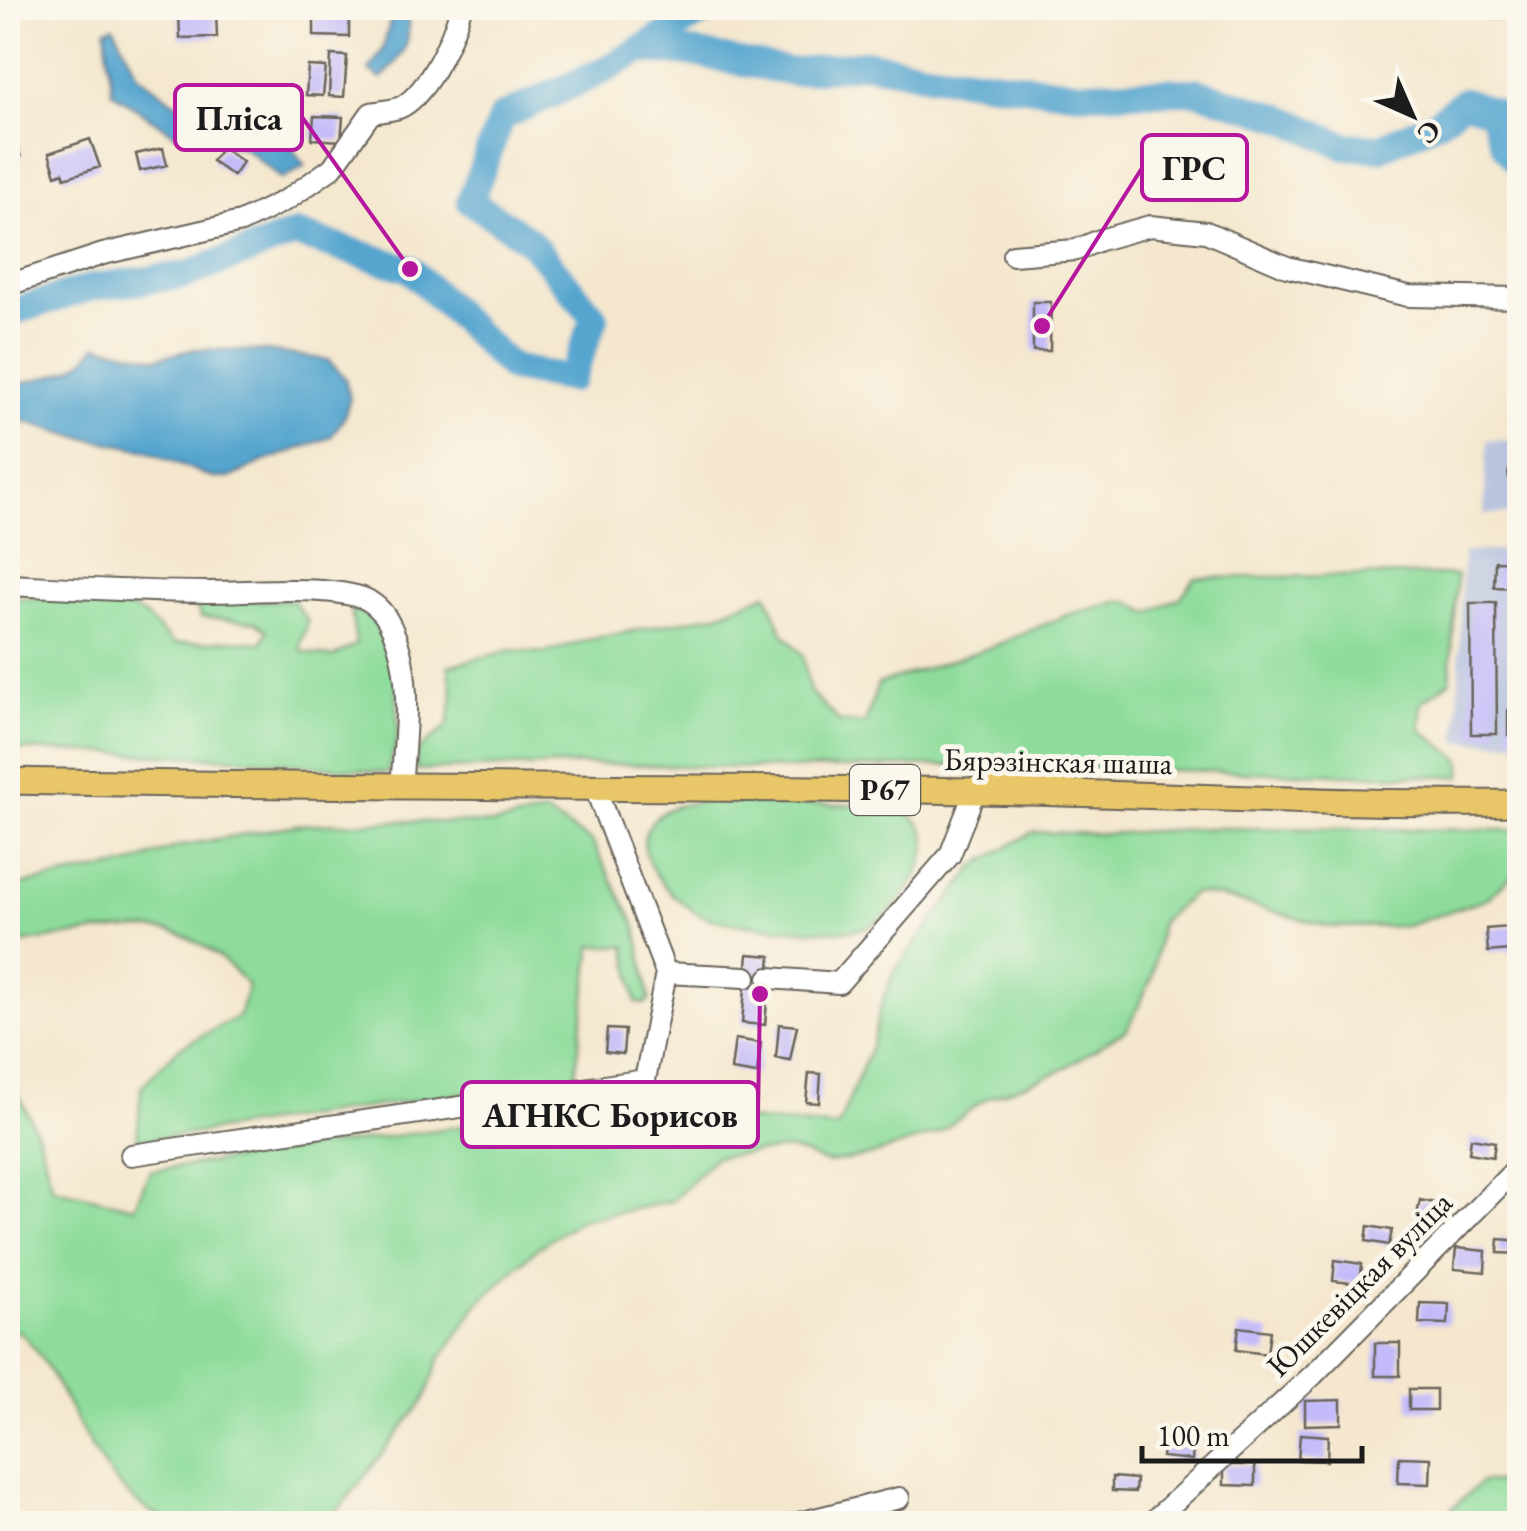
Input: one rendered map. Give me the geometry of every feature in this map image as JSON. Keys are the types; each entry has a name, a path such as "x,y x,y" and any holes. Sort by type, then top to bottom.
{"main road":[{"name":"Бярэзінская шаша","path":"8,781 976,791 1415,804 1520,802"}],"street":[{"path":"8,285 103,254 240,222 288,199 332,168 371,114 403,106 426,82 454,32 461,8"},
{"path":"1013,255 1076,250 1150,226 1206,232 1287,267 1408,296 1520,298"},
{"path":"8,585 138,592 293,592 355,595 369,600 388,618 403,672 406,724 400,787"},
{"path":"132,1155 644,1080 666,973 595,788"},
{"path":"769,978 839,982 950,855 976,791"},
{"path":"666,973 746,977"},
{"name":"Юшкевіцкая вуліца","path":"1150,1524 1313,1375 1520,1165"},
{"path":"795,1524 899,1498"}],"shaded area":[{"path":"1487,440 1519,441 1519,514 1484,514"},
{"path":"1519,550 1519,742 1457,742 1463,552"}],"green space":[{"path":"1457,575 1450,681 1421,703 1421,730 1461,760 1461,777 953,765 791,769 601,764 416,770 416,752 448,725 453,695 448,666 511,650 544,653 587,640 718,614 767,594 783,633 803,655 810,692 840,722 865,724 878,684 992,647 1067,615 1125,600 1149,613 1181,597 1195,578"},
{"path":"8,597 118,602 144,615 174,644 232,640 262,643 267,631 256,622 201,617 194,601 293,600 308,622 300,646 303,652 333,657 356,644 351,610 369,615 379,627 397,686 398,736 387,773 238,758 8,749"},
{"path":"710,801 886,806 919,823 925,836 925,851 920,868 900,901 873,924 860,929 788,929 715,920 689,908 662,884 646,854 645,840 649,826 661,814 676,806"},
{"path":"545,813 592,842 636,926 650,1000 644,1004 636,1002 626,946 592,946 575,1076 137,1142 141,1087 179,1048 239,1016 248,986 209,949 164,930 96,932 8,945 8,887 127,865 179,846 296,825 404,821 494,824"},
{"path":"1210,828 1519,830 1519,869 1488,898 1407,926 1329,927 1194,893 1161,921 1152,978 1127,1029 1060,1071 985,1099 939,1133 869,1156 828,1163 788,1149 715,1157 672,1201 580,1220 536,1249 480,1301 439,1361 425,1399 328,1523 176,1524 151,1513 130,1497 97,1456 36,1350 20,1331 8,1333 8,1072 38,1135 53,1188 134,1207 150,1171 602,1106 682,1120 731,1119 838,1127 872,1044 894,972 975,866 1033,832 1103,834"},
{"path":"1481,1482 1519,1482 1519,1523 1436,1523"}],"water":[{"path":"391,17 407,17 408,36 399,58 381,79 369,71 383,49"},
{"path":"114,26 138,75 192,115 175,134 112,92 105,29"},
{"path":"224,130 281,134 305,166 282,179 246,149 220,141"},
{"path":"97,345 156,358 196,349 269,351 328,360 345,378 350,398 344,418 331,437 229,478 212,478 147,450 70,435 24,421 8,423 8,388 68,370 88,357"}],"building":[{"path":"1492,8 1520,8 1520,18 1492,18"},
{"path":"314,10 349,11 349,37 314,36"},
{"path":"216,12 217,37 180,38 179,13"},
{"path":"331,55 347,56 344,97 329,96"},
{"path":"308,66 326,67 323,96 306,95"},
{"path":"314,116 343,117 341,141 312,139"},
{"path":"13,131 21,157 8,161 8,132"},
{"path":"90,139 100,167 65,178 63,172 56,175 49,153"},
{"path":"163,148 167,165 140,171 136,154"},
{"path":"222,148 243,162 233,176 212,161"},
{"path":"1033,302 1051,302 1050,351 1033,351"},
{"path":"1495,561 1520,562 1520,588 1494,587"},
{"path":"1470,603 1496,603 1497,734 1471,734"},
{"path":"1508,710 1520,710 1520,735 1508,735"},
{"path":"1519,926 1520,949 1488,952 1486,929"},
{"path":"748,954 771,956 765,1025 742,1023"},
{"path":"779,1024 797,1026 790,1060 776,1058"},
{"path":"607,1029 625,1030 623,1054 605,1052"},
{"path":"735,1039 761,1043 757,1074 731,1070"},
{"path":"809,1073 821,1074 819,1103 806,1102"},
{"path":"1471,1138 1495,1142 1493,1157 1469,1153"},
{"path":"1420,1200 1444,1205 1441,1219 1417,1215"},
{"path":"1368,1226 1392,1230 1389,1245 1366,1241"},
{"path":"1499,1239 1520,1241 1520,1254 1498,1253"},
{"path":"1456,1248 1486,1251 1485,1272 1454,1269"},
{"path":"1335,1260 1362,1264 1360,1284 1333,1281"},
{"path":"1420,1303 1449,1304 1448,1324 1419,1323"},
{"path":"1239,1327 1270,1331 1267,1354 1236,1350"},
{"path":"1375,1343 1400,1343 1400,1376 1375,1376"},
{"path":"1409,1389 1436,1389 1436,1410 1409,1410"},
{"path":"1341,1400 1341,1424 1305,1425 1305,1401"},
{"path":"1300,1434 1328,1436 1327,1461 1298,1460"},
{"path":"1164,1437 1194,1440 1192,1460 1162,1457"},
{"path":"1399,1457 1431,1458 1430,1484 1398,1483"},
{"path":"1224,1465 1255,1465 1255,1486 1224,1485"},
{"path":"1112,1477 1136,1479 1135,1492 1112,1491"}],"waterway":[{"path":"8,313 93,287 186,275 295,234 410,269 511,368 571,379 595,318 529,240 470,201 502,117 609,68 710,8"},
{"path":"639,50 693,53 792,72 865,63 1081,93 1197,91 1280,117 1345,146 1379,148 1436,122 1464,101 1491,111 1505,146 1520,166"}],"place":[{"name":"Пліса","path":"410,269"},
{"name":"ГРС","path":"1042,326"},
{"name":"АГНКС Борисов","path":"760,994"}]}
